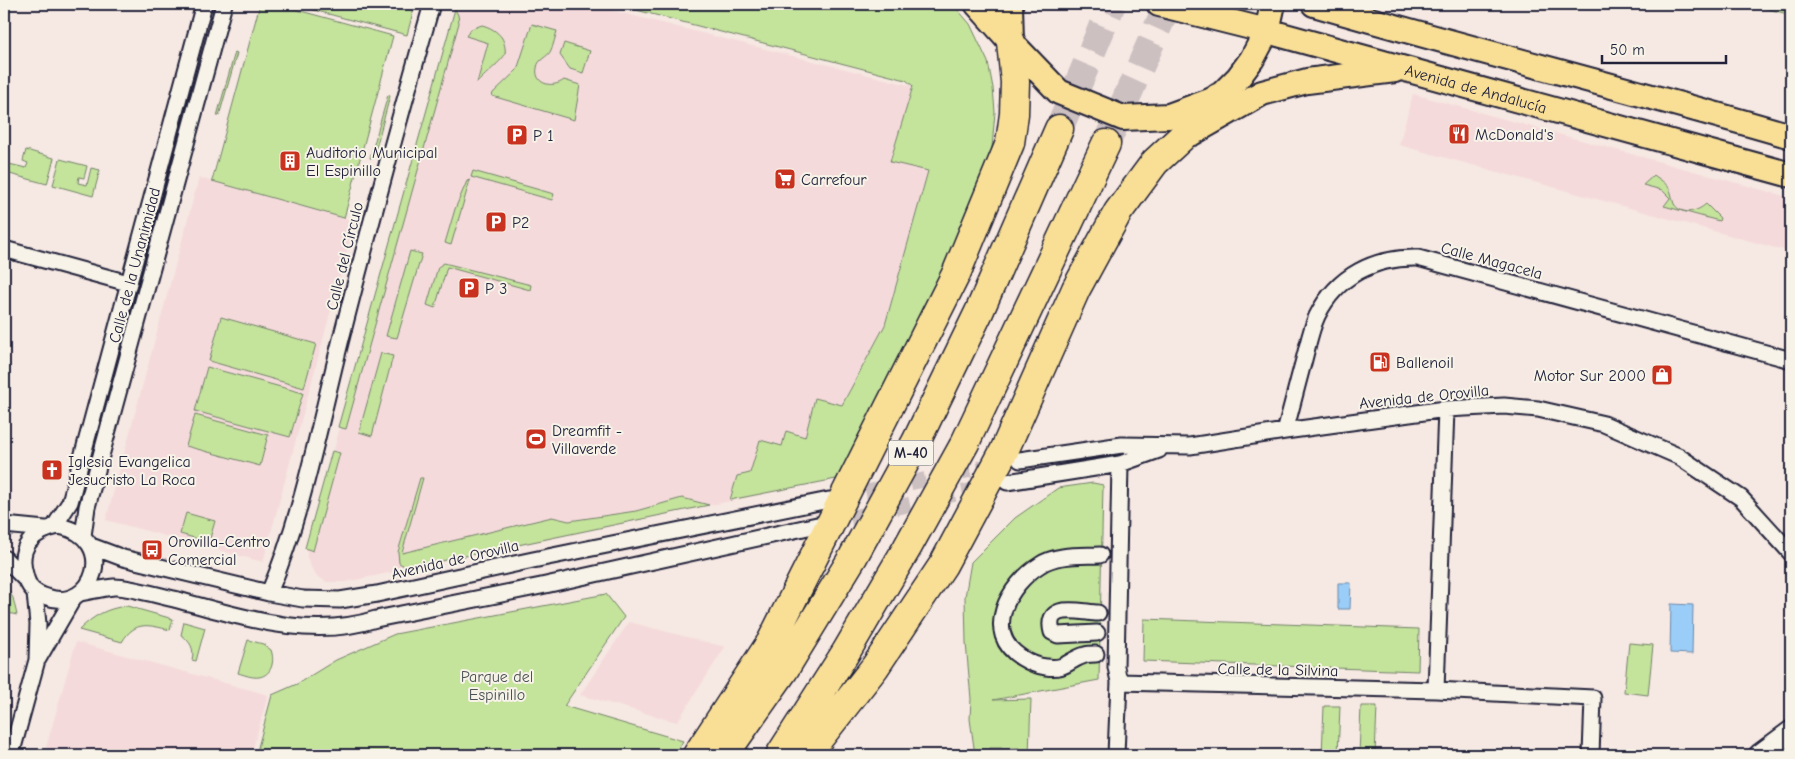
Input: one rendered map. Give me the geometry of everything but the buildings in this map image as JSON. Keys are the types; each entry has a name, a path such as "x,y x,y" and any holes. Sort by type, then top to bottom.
{"highway":[{"path":"697,755 771,642 956,274 1010,142 1014,114 1015,82 1011,42"},
{"path":"806,755 875,667 944,565 1004,451 1076,289 1118,212 1155,162 1181,138 1218,98"},
{"name":"M-40","path":"724,755 784,670 804,638 853,557 916,442 979,312 1059,129"},
{"name":"M-40","path":"780,755 851,644 908,548 965,443 1106,144"}],"main road":[{"path":"977,4 1059,92 1123,118 1169,116 1218,98 1238,78 1252,59 1267,30 1273,4"},
{"path":"1010,4 1011,42"},
{"name":"Avenida de Andalucía","path":"1159,4 1267,30 1791,175"},
{"path":"1314,4 1469,49 1614,86 1791,136"},
{"path":"1181,138 1262,93 1307,81 1406,68"},
{"path":"1760,755 1791,732"}],"street":[{"name":"Calle de la Unanimidad","path":"49,528 70,502 204,4"},
{"name":"Calle de la Unanimidad","path":"87,541 89,498 224,4"},
{"name":"Calle del Círculo","path":"269,593 285,557 378,197 432,4"},
{"name":"Calle del Círculo","path":"340,345 387,198 418,86"},
{"path":"4,249 128,283"},
{"name":"Calle Magacela","path":"1285,431 1313,328 1324,304 1334,290 1361,270 1377,262 1398,258 1418,258 1791,360"},
{"name":"Avenida de Orovilla","path":"1020,460 1122,445 1190,446 1446,409 1504,406 1538,409 1604,424 1678,456 1741,498 1791,553"},
{"path":"1436,690 1446,409"},
{"name":"Avenida de Orovilla","path":"1007,482 1120,464 1168,447"},
{"path":"1116,755 1119,682 1116,667 1120,464"},
{"name":"Avenida de Orovilla","path":"87,541 123,558 269,593 303,599 340,600 377,594 533,560 829,500"},
{"path":"4,525 49,528 59,526 72,529 87,541 95,563 93,576 89,584 77,595 37,660"},
{"path":"4,558 31,587 54,600 62,600 115,587 166,597 277,625 311,628 341,627 360,625 817,525"},
{"path":"11,755 37,660 38,624 31,587 22,564 24,551 34,536 49,528"},
{"path":"1096,654 1084,655 1060,668 1031,664 1016,654 1009,646 1004,638 1001,624 1004,607 1012,591 1024,577 1040,564 1052,559 1100,555"},
{"path":"1097,633 1058,635 1052,632 1050,625 1052,616 1058,611 1098,613"},
{"name":"Calle de la Silvina","path":"1119,682 1436,690 1593,698 1591,755"}],"shaded area":[{"path":"456,4 586,4 913,86 891,162 928,171 885,325 842,405 815,398 792,488 345,582 327,582 318,577 312,569 307,557 307,548"},
{"path":"1413,94 1791,198 1791,252 1399,145"},
{"path":"199,178 355,221 263,562 106,520"},
{"path":"629,622 725,647 677,722 580,695"},
{"path":"76,642 268,695 251,755 44,755"}],"green space":[{"path":"260,4 275,4 393,36 344,218 212,181"},
{"path":"291,4 412,4 415,5 407,35"},
{"path":"613,4 953,4 970,24 988,62 993,88 995,112 992,148 980,183 930,301 846,477 730,500 737,476 750,473 760,440 782,446 786,431 805,437 815,398 842,405 885,325 928,171 890,162 913,86 906,80"},
{"path":"1750,4 1791,4 1791,15"},
{"path":"455,9 459,23 346,429 338,427"},
{"path":"532,24 557,31 550,53 541,60 537,73 538,78 545,83 554,84 564,80 580,85 574,120 492,96 517,70"},
{"path":"482,25 493,30 502,38 505,54 477,83 488,43 466,36 471,29"},
{"path":"564,43 590,51 583,73 570,69 560,55"},
{"path":"235,52 237,53 219,116 217,116"},
{"path":"388,95 390,96 373,159 370,158"},
{"path":"26,150 54,158 47,184 6,173 9,164 26,168 28,163 23,161"},
{"path":"60,159 87,166 84,178 79,177 78,183 87,185 91,168 100,170 93,196 53,185"},
{"path":"473,171 554,194 552,200 471,177"},
{"path":"1654,175 1668,186 1677,208 1690,212 1706,204 1720,218 1719,221 1664,206 1670,198 1662,190 1643,185"},
{"path":"470,180 451,245 445,243 455,209 467,181"},
{"path":"410,251 422,254 397,338 386,336"},
{"path":"444,263 531,285 530,290 447,267 435,308 427,305 438,267"},
{"path":"221,317 316,344 304,388 209,361"},
{"path":"381,353 393,356 372,436 359,432"},
{"path":"207,367 303,393 290,437 195,411"},
{"path":"195,415 268,435 260,466 186,446"},
{"path":"332,451 340,453 313,551 305,548"},
{"path":"420,478 423,478 402,553 552,517 569,521 636,511 682,498 709,505 408,568 399,563 398,552"},
{"path":"1093,483 1103,485 1099,680 993,700 1031,699 1029,755 1020,755 1019,748 990,748 989,755 975,755 970,719 971,699 966,643 965,597 971,562 1015,518 1058,488"},
{"path":"186,513 215,521 209,542 180,534"},
{"path":"4,582 13,598 17,615 4,612"},
{"name":"Parque del Espinillo","path":"606,594 624,617 564,706 683,741 675,755 256,755 272,695 297,684 336,660 395,634"},
{"path":"127,606 173,619 170,630 149,626 137,627 122,642 79,630 101,614"},
{"path":"1144,619 1419,629 1418,671 1143,661"},
{"path":"184,622 205,628 196,661 192,660 193,652 191,646 181,635"},
{"path":"248,640 263,644 271,650 273,659 271,667 263,676 254,677 238,673"},
{"path":"1629,643 1653,645 1648,695 1624,692"},
{"path":"1324,706 1340,706 1338,755 1322,755"},
{"path":"1361,706 1377,706 1375,755 1359,755"}],"water":[{"path":"1338,583 1351,583 1350,609 1338,609"},
{"path":"1671,604 1693,605 1692,654 1670,653"}],"tunnel":[{"path":"1059,129 1112,4"},
{"path":"1106,144 1168,4"},
{"path":"843,497 999,464"},
{"path":"828,523 986,487"}],"place":[{"name":"McDonald's","path":"1459,134"},
{"name":"P 1","path":"517,135"},
{"name":"Auditorio Municipal El Espinillo","path":"290,161"},
{"name":"Carrefour","path":"785,179"},
{"name":"P2","path":"496,222"},
{"name":"P 3","path":"469,288"},
{"name":"Ballenoil","path":"1380,362"},
{"name":"Motor Sur 2000","path":"1662,375"},
{"name":"Dreamfit - Villaverde","path":"536,439"},
{"name":"Iglesia Evangelica Jesucristo La Roca","path":"52,470"},
{"name":"Orovilla-Centro Comercial","path":"152,550"}]}
